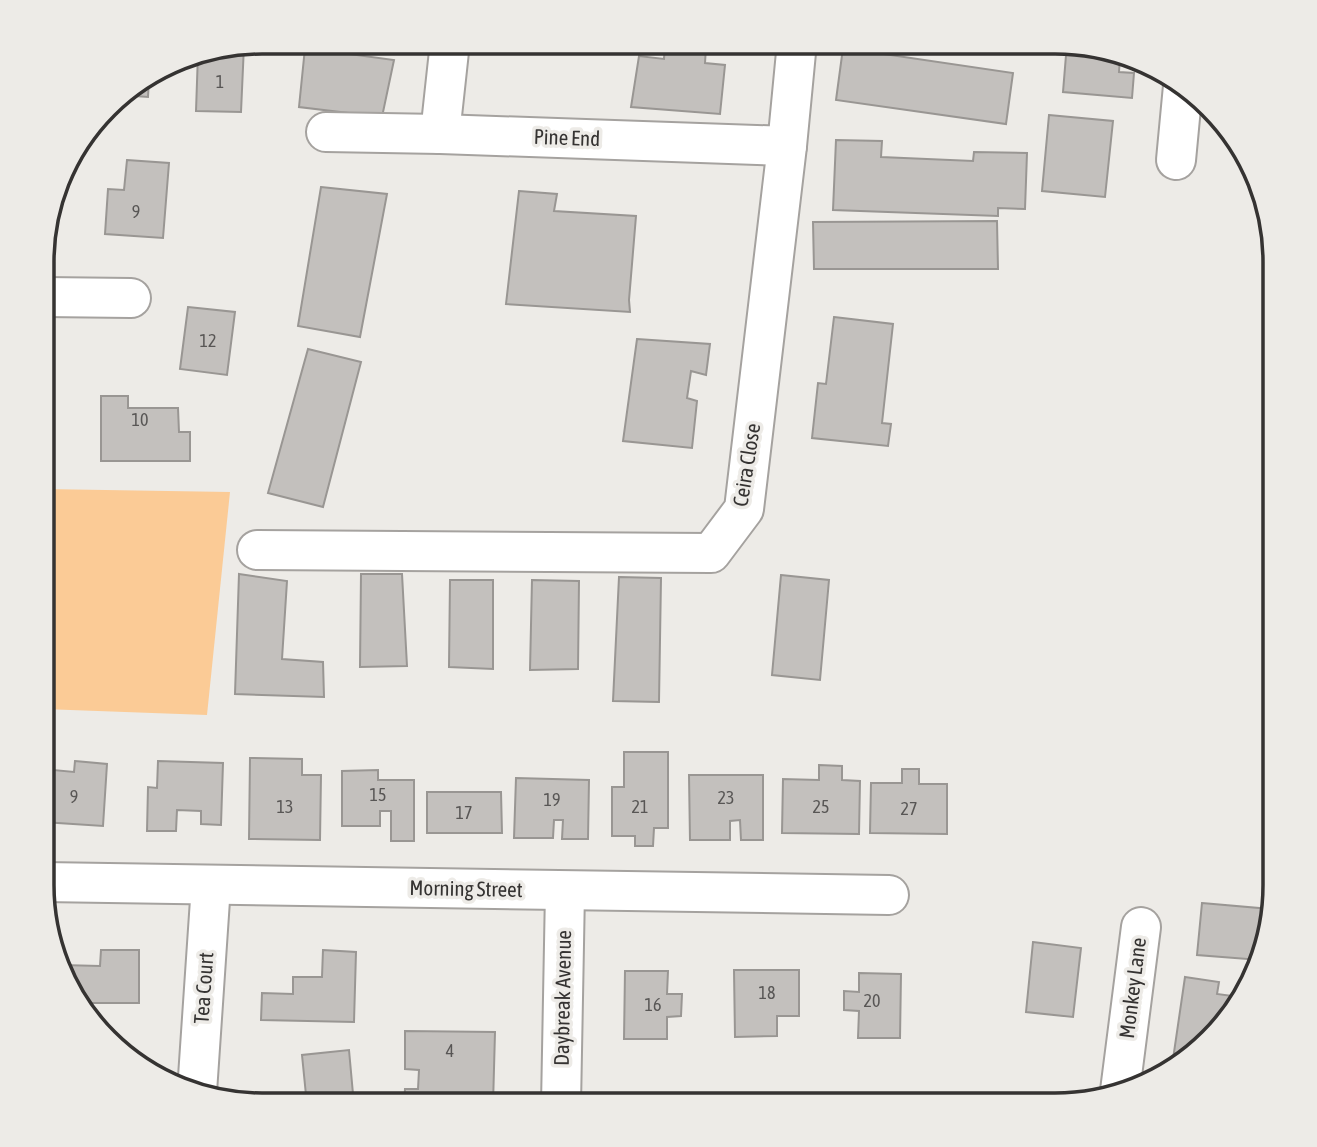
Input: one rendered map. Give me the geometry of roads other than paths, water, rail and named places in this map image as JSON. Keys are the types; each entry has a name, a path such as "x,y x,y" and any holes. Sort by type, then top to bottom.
{"street":[{"path":"440,134 449,54"},
{"name":"Ceira Close","path":"257,550 712,553 744,509 796,55"},
{"path":"1175,160 1182,98"},
{"name":"Pine End","path":"326,132 787,146"},
{"path":"54,297 131,298"},
{"name":"Morning Street","path":"55,882 889,895"},
{"name":"Tea Court","path":"198,1082 211,885"},
{"name":"Daybreak Avenue","path":"561,1093 565,891"},
{"name":"Monkey Lane","path":"1121,1082 1141,927"}]}
